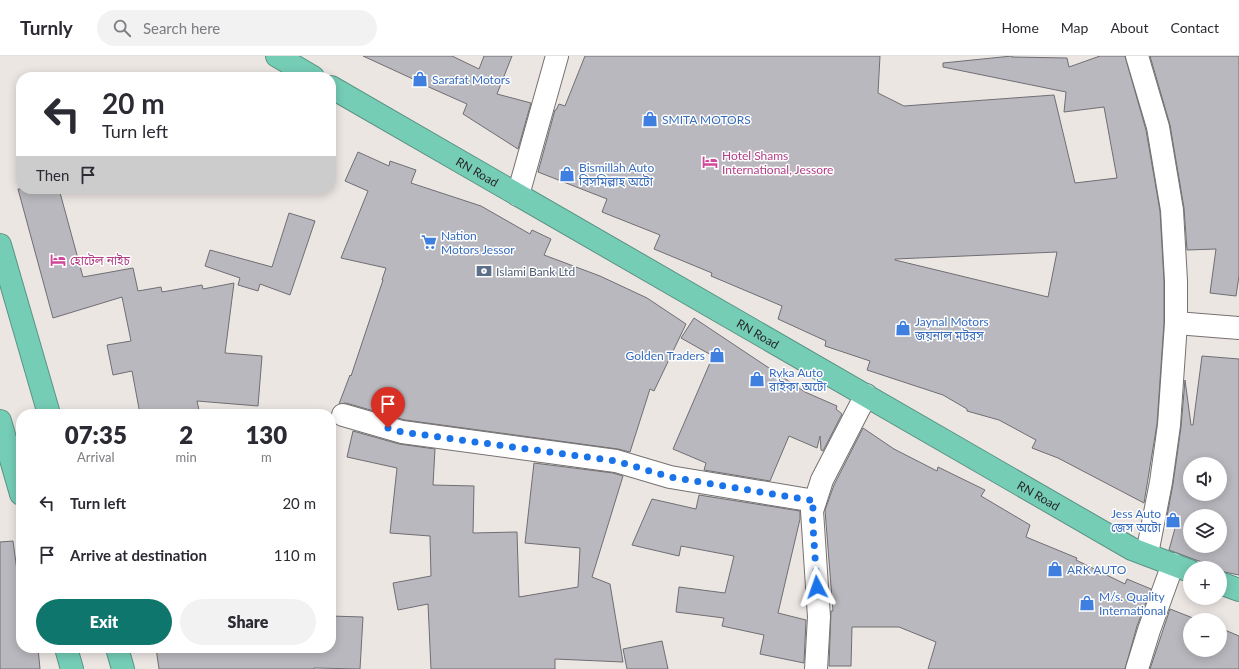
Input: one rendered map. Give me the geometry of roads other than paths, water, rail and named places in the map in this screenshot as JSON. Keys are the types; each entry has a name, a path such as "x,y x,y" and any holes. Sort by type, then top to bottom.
{"highway":[{"path":"277,56 304,72"},
{"name":"RN Road","path":"336,90 1132,549 1181,568"},
{"path":"0,245 48,409"},
{"path":"0,421 16,477"},
{"path":"1227,586 1239,590"},
{"path":"67,653 72,669"},
{"path":"119,653 124,669"}],"street":[{"path":"518,195 558,56"},
{"path":"1137,56 1158,127 1172,210 1176,281 1176,323 1169,425 1161,482 1147,554"},
{"path":"1176,323 1239,328"},
{"path":"816,669 820,617 812,511 822,480 866,396"},
{"path":"343,415 402,432 616,461 670,477 815,501"},
{"path":"1137,669 1149,630 1181,568"}],"place":[{"name":"Sarafat Motors","path":"420,79"},
{"name":"SMITA MOTORS","path":"650,119"},
{"name":"Hotel Shams International, Jessore","path":"710,162"},
{"name":"Bismillah Auto বিসমিল্লাহ অটো","path":"567,174"},
{"name":"Nation Motors Jessor","path":"429,242"},
{"name":"হোটেল নাইচ","path":"58,260"},
{"name":"Islami Bank Ltd","path":"484,271"},
{"name":"Jaynal Motors জয়নাল মটরস","path":"903,328"},
{"name":"Golden Traders","path":"717,355"},
{"name":"Ryka Auto রাইকা অটো","path":"757,379"},
{"name":"Jess Auto জেস অটো","path":"1173,520"},
{"name":"ARK AUTO","path":"1055,569"},
{"name":"M/s. Quality International","path":"1087,603"}]}
